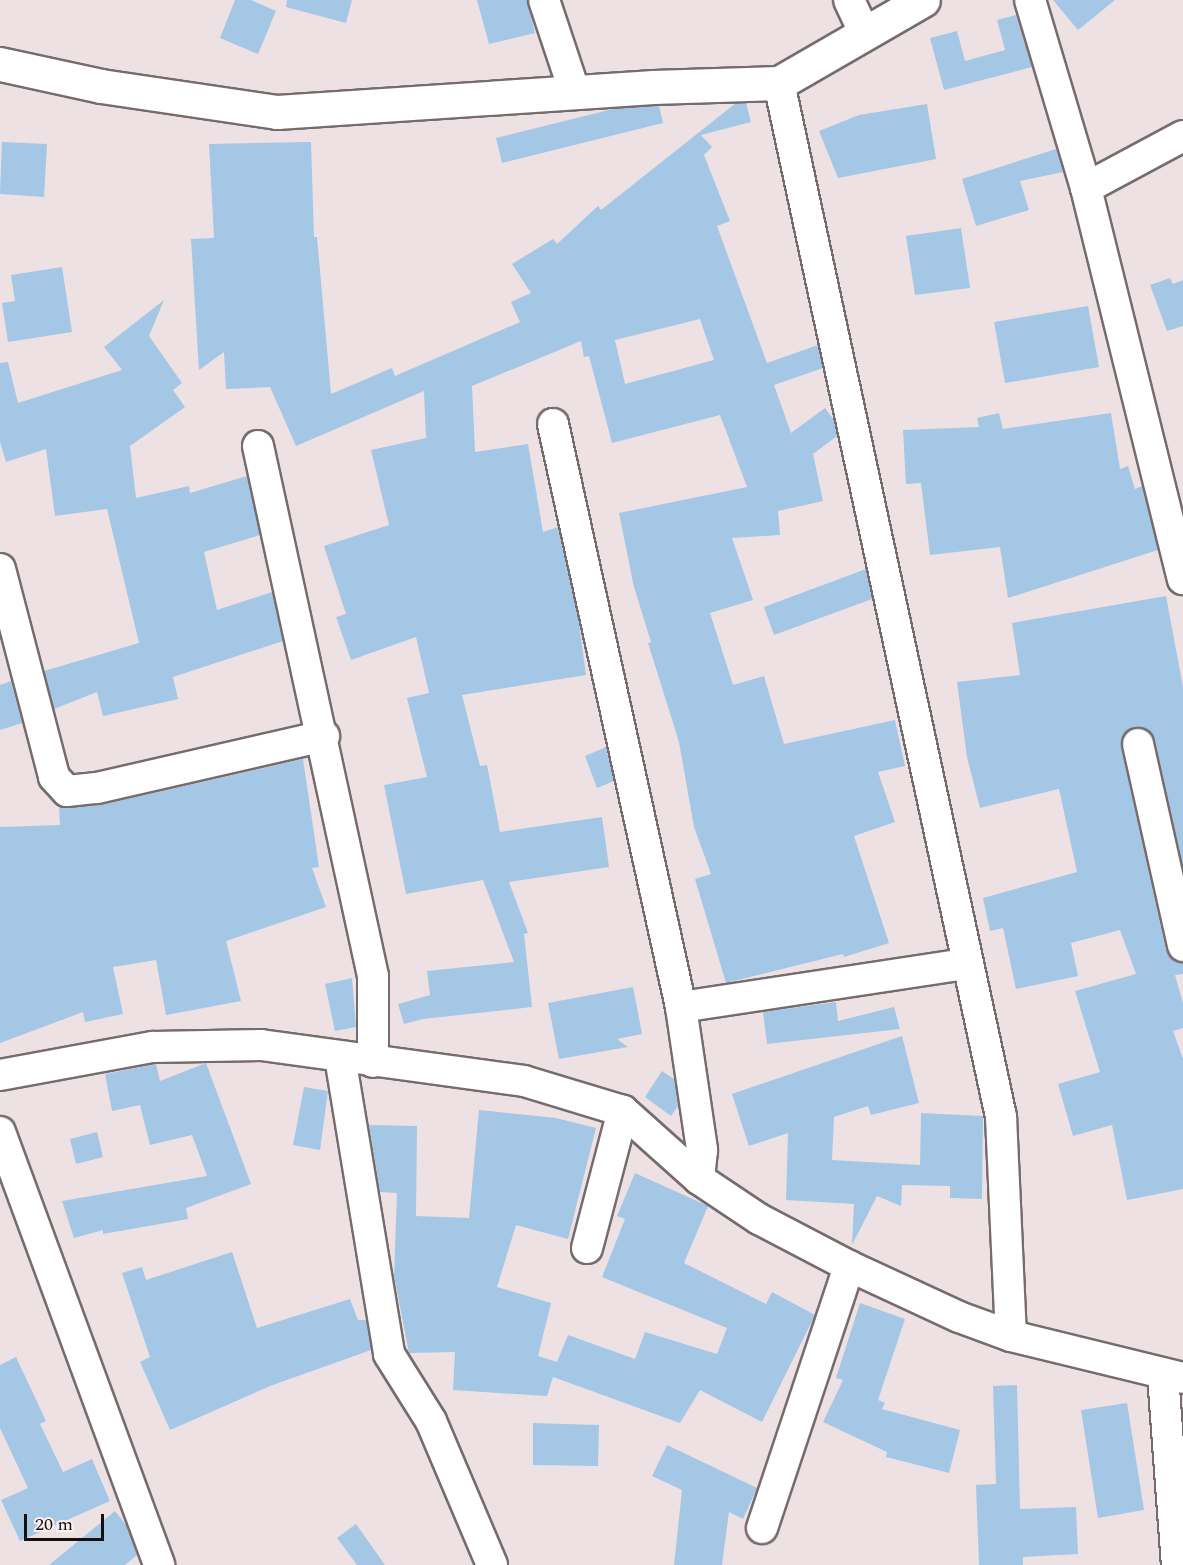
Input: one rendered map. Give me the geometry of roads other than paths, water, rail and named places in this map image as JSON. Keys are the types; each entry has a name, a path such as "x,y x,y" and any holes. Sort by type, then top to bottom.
{"street":[{"path":"544,0 575,93"},
{"path":"849,0 865,35"},
{"path":"0,64 101,86 278,112 575,93 779,83 923,0"},
{"path":"1030,0 1086,188 1183,573"},
{"path":"779,83 966,964 1001,1117 1011,1336"},
{"path":"1086,188 1183,136"},
{"path":"553,424 681,1007 702,1150 699,1179"},
{"path":"258,446 324,736 373,976 373,1062"},
{"path":"0,569 54,777 67,790 97,788 324,736"},
{"path":"1137,744 1183,946"},
{"path":"681,1007 966,964"},
{"path":"0,1075 153,1047 261,1045 524,1081 623,1112 699,1179 759,1219 849,1266 1011,1336 1173,1377 1176,1565"},
{"path":"340,1057 388,1353 431,1421 492,1565"},
{"path":"587,1248 623,1112"},
{"path":"0,1132 159,1565"},
{"path":"762,1528 849,1266"}]}
